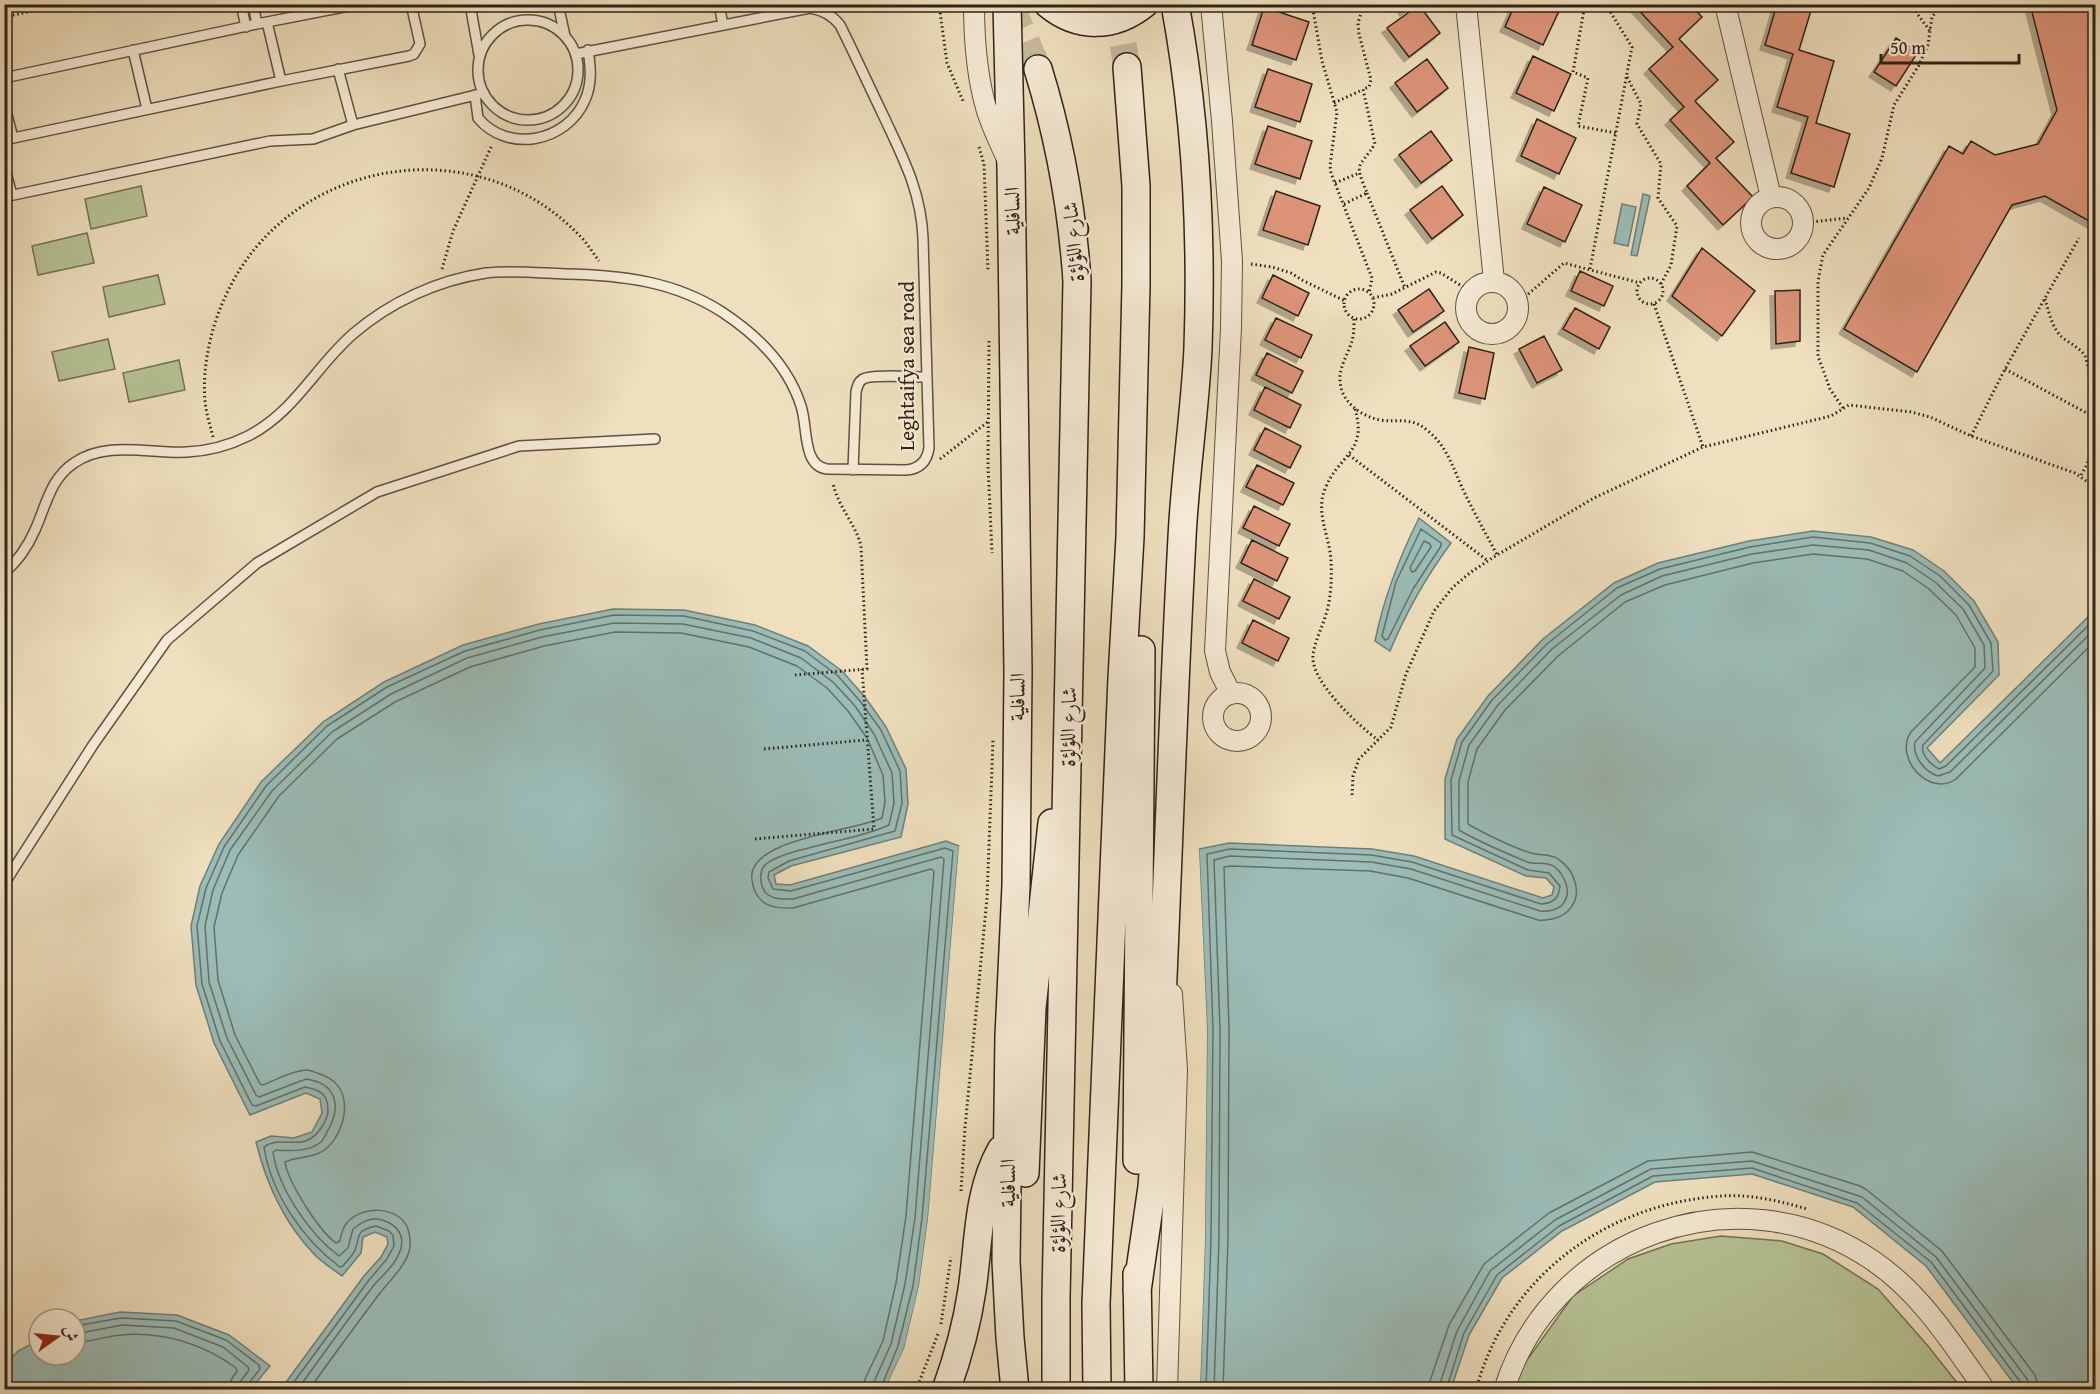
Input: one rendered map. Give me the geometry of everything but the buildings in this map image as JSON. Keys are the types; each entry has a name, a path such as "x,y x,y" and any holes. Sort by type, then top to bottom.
{"main road":[{"name":"السافلية","path":"1007,4 1018,671 1016,886 1009,1036 1006,1261 1015,1389"},
{"path":"1048,4 1057,12 1076,20 1095,23 1115,21 1133,13 1144,4"},
{"path":"1137,1291 1152,1187 1182,534 1194,405 1199,288 1195,175 1185,70 1175,4"},
{"name":"شارع اللؤلؤة","path":"1097,1389 1096,1304 1130,537 1136,285 1136,186 1127,67"},
{"name":"شارع اللؤلؤة","path":"1038,69 1059,142 1069,195 1077,281 1056,1389"},
{"path":"1130,537 1141,599 1137,1071 1139,1389"},
{"path":"1015,1389 1023,1320 1028,1074 1032,1008 1070,639"},
{"path":"946,1389 965,1329 986,1190 994,1163 1007,1138"}],"street":[{"path":"974,4 980,76 987,112 1011,168"},
{"path":"1211,4 1232,261 1231,328 1215,640 1217,662 1231,694"},
{"path":"1466,4 1494,281"},
{"path":"1725,4 1771,197"},
{"path":"1771,197 1786,199 1793,203 1798,208 1803,223 1798,239 1792,245 1776,250 1760,244 1751,230 1750,222 1757,206 1771,197"},
{"path":"1494,281 1510,288 1515,294 1518,303 1516,320 1504,332 1487,334 1479,331 1468,317 1467,300 1477,286 1494,281"},
{"path":"1164,947 1174,1009 1177,1070 1167,1389"},
{"path":"1504,1389 1519,1352 1531,1331 1564,1291 1585,1272 1607,1256 1656,1232 1683,1224 1738,1218 1761,1219 1807,1229 1829,1237 1870,1259 1889,1272 1923,1305 1993,1385"}],"lane":[{"path":"241,4 246,27"},
{"path":"253,4 257,24"},
{"path":"4,78 359,4"},
{"path":"4,103 9,139 414,54 420,44 420,39 411,4"},
{"path":"470,4 480,57 478,118 498,133 515,139 528,140 550,135 569,123 584,102 589,89 591,76 588,50"},
{"path":"558,4 565,36"},
{"path":"719,4 723,25"},
{"name":"Leghtaifya sea road","path":"576,54 810,8 827,13 840,25 917,191 923,222 929,448 926,459 918,468 912,470 832,470"},
{"path":"479,94 499,111 509,116 531,120 542,118 553,113 570,98 578,76 576,54 565,36 557,29 537,20 516,21 506,25 489,38 480,57"},
{"path":"267,22 281,81"},
{"path":"133,50 147,109"},
{"path":"338,69 353,125"},
{"path":"4,165 8,196 270,141 313,139 353,125 479,94"},
{"path":"4,573 19,558 29,543 54,483 74,463 100,452 187,452 216,447 249,435 278,416 312,380 335,350 372,318 415,294 438,285 487,273 609,275 643,280 676,289 716,308 750,332 777,361 796,392 802,408 813,463 822,469 832,470"},
{"path":"853,470 856,392 862,379 926,377"},
{"path":"4,884 93,744 167,640 257,563 377,492 519,446 655,439"}],"path":[{"path":"4,17 65,4"},
{"path":"939,4 947,63 964,102"},
{"path":"1312,4 1322,61 1337,112 1330,166 1372,278 1369,293"},
{"path":"1334,103 1369,87 1371,80 1358,23 1364,4"},
{"path":"1585,4 1573,72 1588,78 1578,126 1616,133"},
{"path":"1590,269 1632,47 1611,13 1612,4"},
{"path":"1910,4 1930,31"},
{"path":"1843,408 1830,389 1818,356 1818,281 1823,255 1875,176 1882,158 1894,105 1919,65 1928,45 1932,18 1942,4"},
{"path":"1626,76 1641,104 1637,124 1661,164 1658,198 1677,226 1671,265 1661,284"},
{"path":"1363,89 1375,144 1362,159 1359,172 1405,288"},
{"path":"438,285 453,231 498,133"},
{"path":"978,142 984,164 988,279"},
{"path":"216,447 205,402 206,364 220,308 235,278 269,233 305,204 347,183 369,176 408,170 446,171 478,176 506,186 546,207 581,237 609,275"},
{"path":"1335,183 1359,172"},
{"path":"1344,204 1367,193"},
{"path":"1803,223 1848,218"},
{"path":"1971,436 2005,369 2079,238"},
{"path":"1232,261 1272,267 1292,273 1345,301"},
{"path":"1518,303 1564,263 1640,283"},
{"path":"1373,298 1392,294 1436,272 1471,292"},
{"path":"1646,278 1654,278 1661,284 1664,291 1661,299 1654,304 1646,304 1639,298 1637,291 1640,283 1646,278"},
{"path":"1357,289 1369,293 1373,298 1373,310 1370,315 1360,320 1354,319 1346,311 1347,295 1357,289"},
{"path":"2045,298 2055,328 2061,337 2082,351 2085,356 2096,394"},
{"path":"1654,304 1703,447"},
{"path":"1354,319 1353,338 1341,370 1340,381 1343,394 1355,409 1359,423 1357,442 1332,475 1322,502 1331,572 1327,609 1313,657 1319,677 1329,690 1363,729 1378,740"},
{"path":"989,338 988,421 992,560"},
{"path":"2005,369 2096,418 2090,434 2088,463 2081,476"},
{"path":"1352,795 1353,776 1359,759 1391,727 1406,674 1434,611 1453,587 1497,555 1594,498 1703,447 1831,416 1849,405 1911,412 1930,417 1971,436 2081,476 2096,488"},
{"path":"1355,409 1379,420 1407,420 1418,424 1436,438 1453,465 1497,555"},
{"path":"926,459 941,459 988,421"},
{"path":"1349,454 1488,561"},
{"path":"795,675 867,669 861,547 833,486 832,470"},
{"path":"755,839 874,829 862,669"},
{"path":"961,1197 965,1128 987,898 993,736"},
{"path":"764,749 867,740"},
{"path":"1476,1389 1492,1345 1507,1318 1528,1290 1554,1262 1582,1241 1608,1226 1662,1206 1723,1196 1784,1203 1817,1212"},
{"path":"916,1389 940,1330 953,1248"},
{"path":"1993,1385 2008,1389"}],"green space":[{"path":"141,186 147,216 91,229 85,199"},
{"path":"87,233 94,263 38,275 32,246"},
{"path":"158,275 165,304 109,317 103,287"},
{"path":"108,339 115,369 59,381 52,352"},
{"path":"179,360 185,390 129,402 123,373"},
{"path":"1721,1236 1782,1241 1823,1254 1878,1289 1962,1389 1514,1390 1517,1374 1573,1296 1628,1259 1671,1244"}],"water":[{"path":"1643,194 1650,196 1637,256 1631,255"},
{"path":"1622,204 1636,207 1628,246 1614,243"},
{"path":"1419,518 1451,543 1417,595 1390,651 1375,641 1393,578"},
{"path":"1813,531 1871,537 1913,550 1944,571 1974,601 1998,642 1999,675 1927,748 1940,763 2095,610 2095,1389 2018,1389 1926,1266 1853,1207 1752,1174 1655,1182 1562,1231 1502,1278 1469,1335 1451,1389 1200,1389 1205,1239 1207,1029 1199,849 1229,843 1372,849 1414,856 1543,898 1552,895 1554,887 1546,878 1526,876 1445,839 1445,779 1457,739 1488,696 1543,639 1614,583 1658,563 1749,541"},
{"path":"613,609 684,610 755,625 808,646 842,671 865,697 886,727 906,769 908,804 901,837 791,866 774,875 776,884 790,885 946,841 959,846 928,1219 919,1286 904,1349 885,1389 281,1389 364,1276 381,1257 388,1244 387,1237 375,1232 363,1237 361,1253 342,1276 313,1253 293,1228 277,1201 256,1142 271,1136 294,1138 312,1132 322,1113 320,1099 306,1093 250,1115 214,1043 196,985 191,926 200,886 219,844 261,782 323,722 384,682 463,645 539,624"},
{"path":"120,1312 177,1315 229,1335 270,1366 251,1389 5,1389 5,1364 18,1351 27,1346 27,1367 87,1367 87,1319"}],"pier":[{"path":"959,846 962,846 931,1220 922,1287 907,1349 889,1390 885,1389 904,1349 919,1286 928,1219"},
{"path":"1196,849 1199,849 1207,1029 1205,1239 1200,1390 1197,1389 1202,1239 1204,1029"}],"tunnel":[{"path":"1010,4 1038,69"},
{"path":"1116,4 1127,67"}]}
